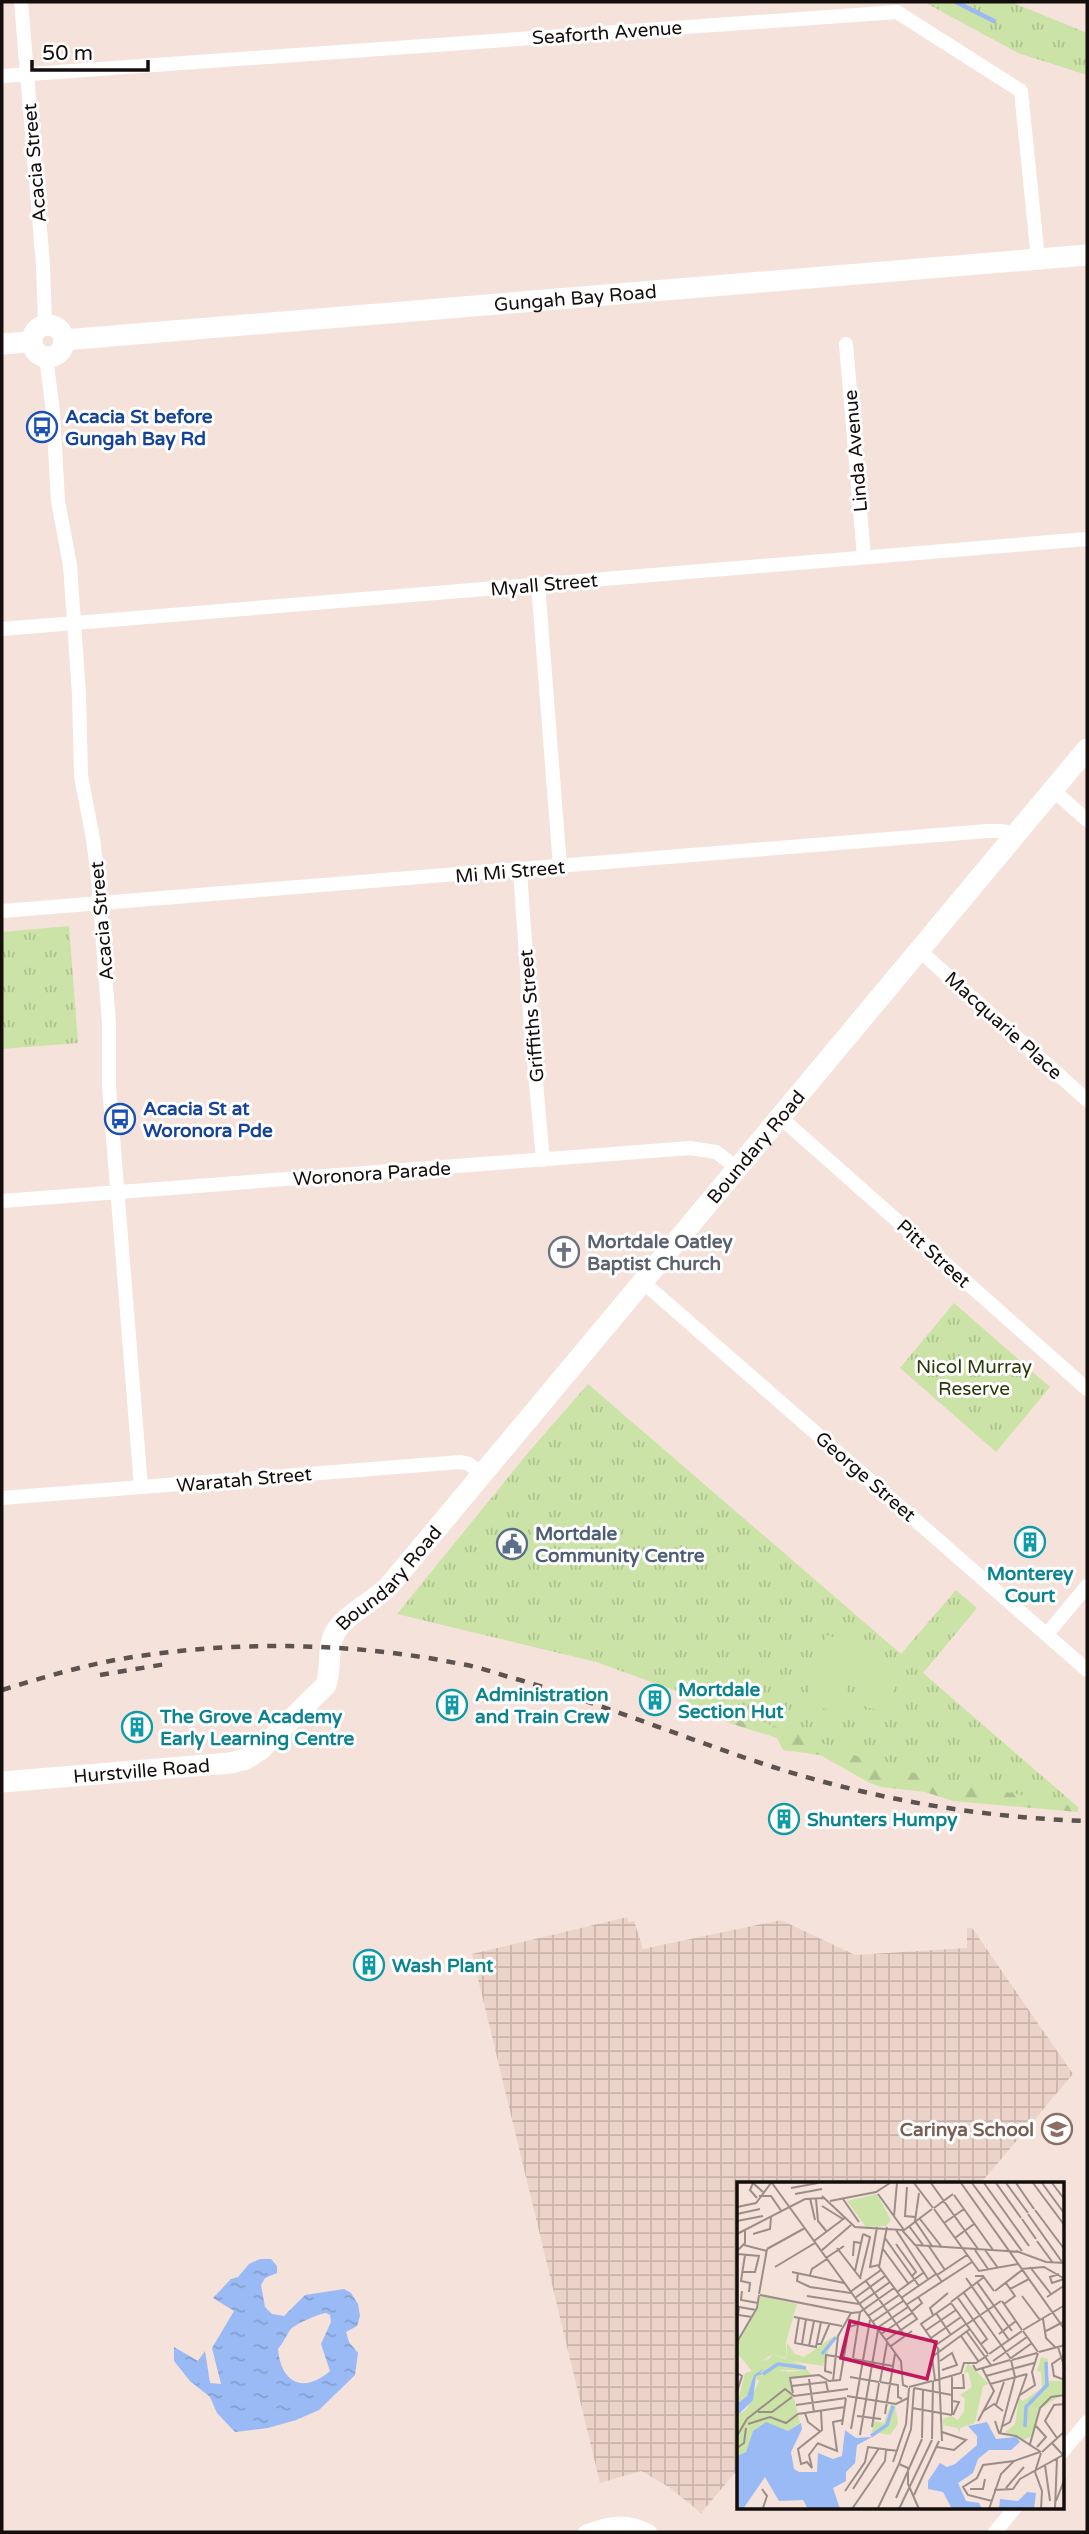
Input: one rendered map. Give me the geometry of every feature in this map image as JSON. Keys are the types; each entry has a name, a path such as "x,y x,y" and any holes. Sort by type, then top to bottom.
{"main road":[{"name":"Gungah Bay Road","path":"64,340 1087,255"},
{"path":"2,344 57,354 64,345 64,340 56,326 45,324 34,330 39,350"},
{"name":"Boundary Road","path":"329,1675 331,1641 344,1620 372,1602 389,1586 1087,749"},
{"name":"Hurstville Road","path":"2,1782 212,1766 246,1759 276,1736 322,1690 329,1675"}],"street":[{"name":"Acacia Street","path":"21,2 43,265 45,324"},
{"name":"Seaforth Avenue","path":"2,76 897,12 1021,91 1038,259"},
{"name":"Linda Avenue","path":"846,344 864,557"},
{"name":"Acacia Street","path":"39,350 52,412 58,501 68,551 79,694 81,776 93,839 100,904 109,1024 108,1079 141,1487"},
{"name":"Myall Street","path":"2,629 1087,539"},
{"path":"538,584 560,867"},
{"path":"1053,790 1087,820"},
{"name":"Mi Mi Street","path":"2,911 987,831 1018,834"},
{"name":"Griffiths Street","path":"520,871 543,1160"},
{"name":"Macquarie Place","path":"920,951 1087,1100"},
{"name":"Pitt Street","path":"780,1117 1087,1389"},
{"name":"Woronora Parade","path":"2,1201 703,1149 721,1155 737,1168"},
{"name":"George Street","path":"644,1283 1087,1670"},
{"name":"Waratah Street","path":"2,1498 461,1462 469,1464 482,1474"},
{"path":"1046,1634 1087,1586"},
{"path":"1064,2450 1087,2422"},
{"path":"997,2531 1014,2510"},
{"path":"585,2532 618,2523 631,2524 650,2532"}],"shaded area":[{"path":"627,1917 629,1922 634,1921 643,1949 781,1920 855,1955 967,1948 967,1928 972,1928 1073,2074 982,2182 737,2182 737,2470 701,2513 669,2487 641,2471 600,2483 472,1954"}],"green space":[{"path":"924,2 1011,2 1087,33 1087,75 1018,53"},
{"path":"69,926 78,1043 2,1049 2,932"},
{"name":"Nicol Murray Reserve","path":"954,1303 1050,1387 996,1452 900,1368"},
{"path":"588,1384 901,1654 956,1590 977,1608 923,1673 1078,1807 890,1768 596,1662 397,1614 527,1454"},
{"path":"826,1635 860,1646 839,1713 805,1703"},
{"path":"866,1664 899,1675 887,1713 854,1703"},
{"path":"667,1686 1078,1807 1078,1812 953,1801 925,1792 881,1787 820,1755 783,1750 777,1738 727,1722 706,1707 689,1705 680,1691"}],"water":[{"path":"260,2259 271,2259 277,2266 277,2273 265,2278 261,2285 265,2307 272,2314 284,2316 305,2295 344,2289 351,2293 358,2304 360,2316 357,2326 346,2332 349,2342 358,2353 355,2375 319,2410 268,2428 235,2432 217,2413 210,2397 190,2381 174,2361 174,2347 198,2361 205,2351 210,2383 221,2384 212,2348 234,2311 213,2298 249,2264","holes":["322,2314 330,2315 331,2322 321,2344 330,2371 311,2382 295,2381 284,2370 278,2349 290,2330 297,2325"]}],"waterway":[{"path":"956,2 994,21"}],"railway":[{"path":"2,1690 91,1665 162,1653 248,1646 378,1651 483,1669 575,1697 737,1755 823,1782 954,1809 1087,1821"},
{"path":"100,1675 166,1664"}],"place":[{"name":"Acacia St before Gungah Bay Rd","path":"42,427"},
{"name":"Acacia St at Woronora Pde","path":"120,1119"},
{"name":"Mortdale Oatley Baptist Church","path":"564,1252"},
{"name":"Monterey Court","path":"1030,1542"},
{"name":"Mortdale Community Centre","path":"512,1544"},
{"name":"Mortdale Section Hut","path":"655,1700"},
{"name":"Administration and Train Crew","path":"452,1705"},
{"name":"The Grove Academy Early Learning Centre","path":"137,1727"},
{"name":"Shunters Humpy","path":"784,1819"},
{"name":"Wash Plant","path":"369,1965"},
{"name":"Carinya School","path":"1057,2129"}]}
